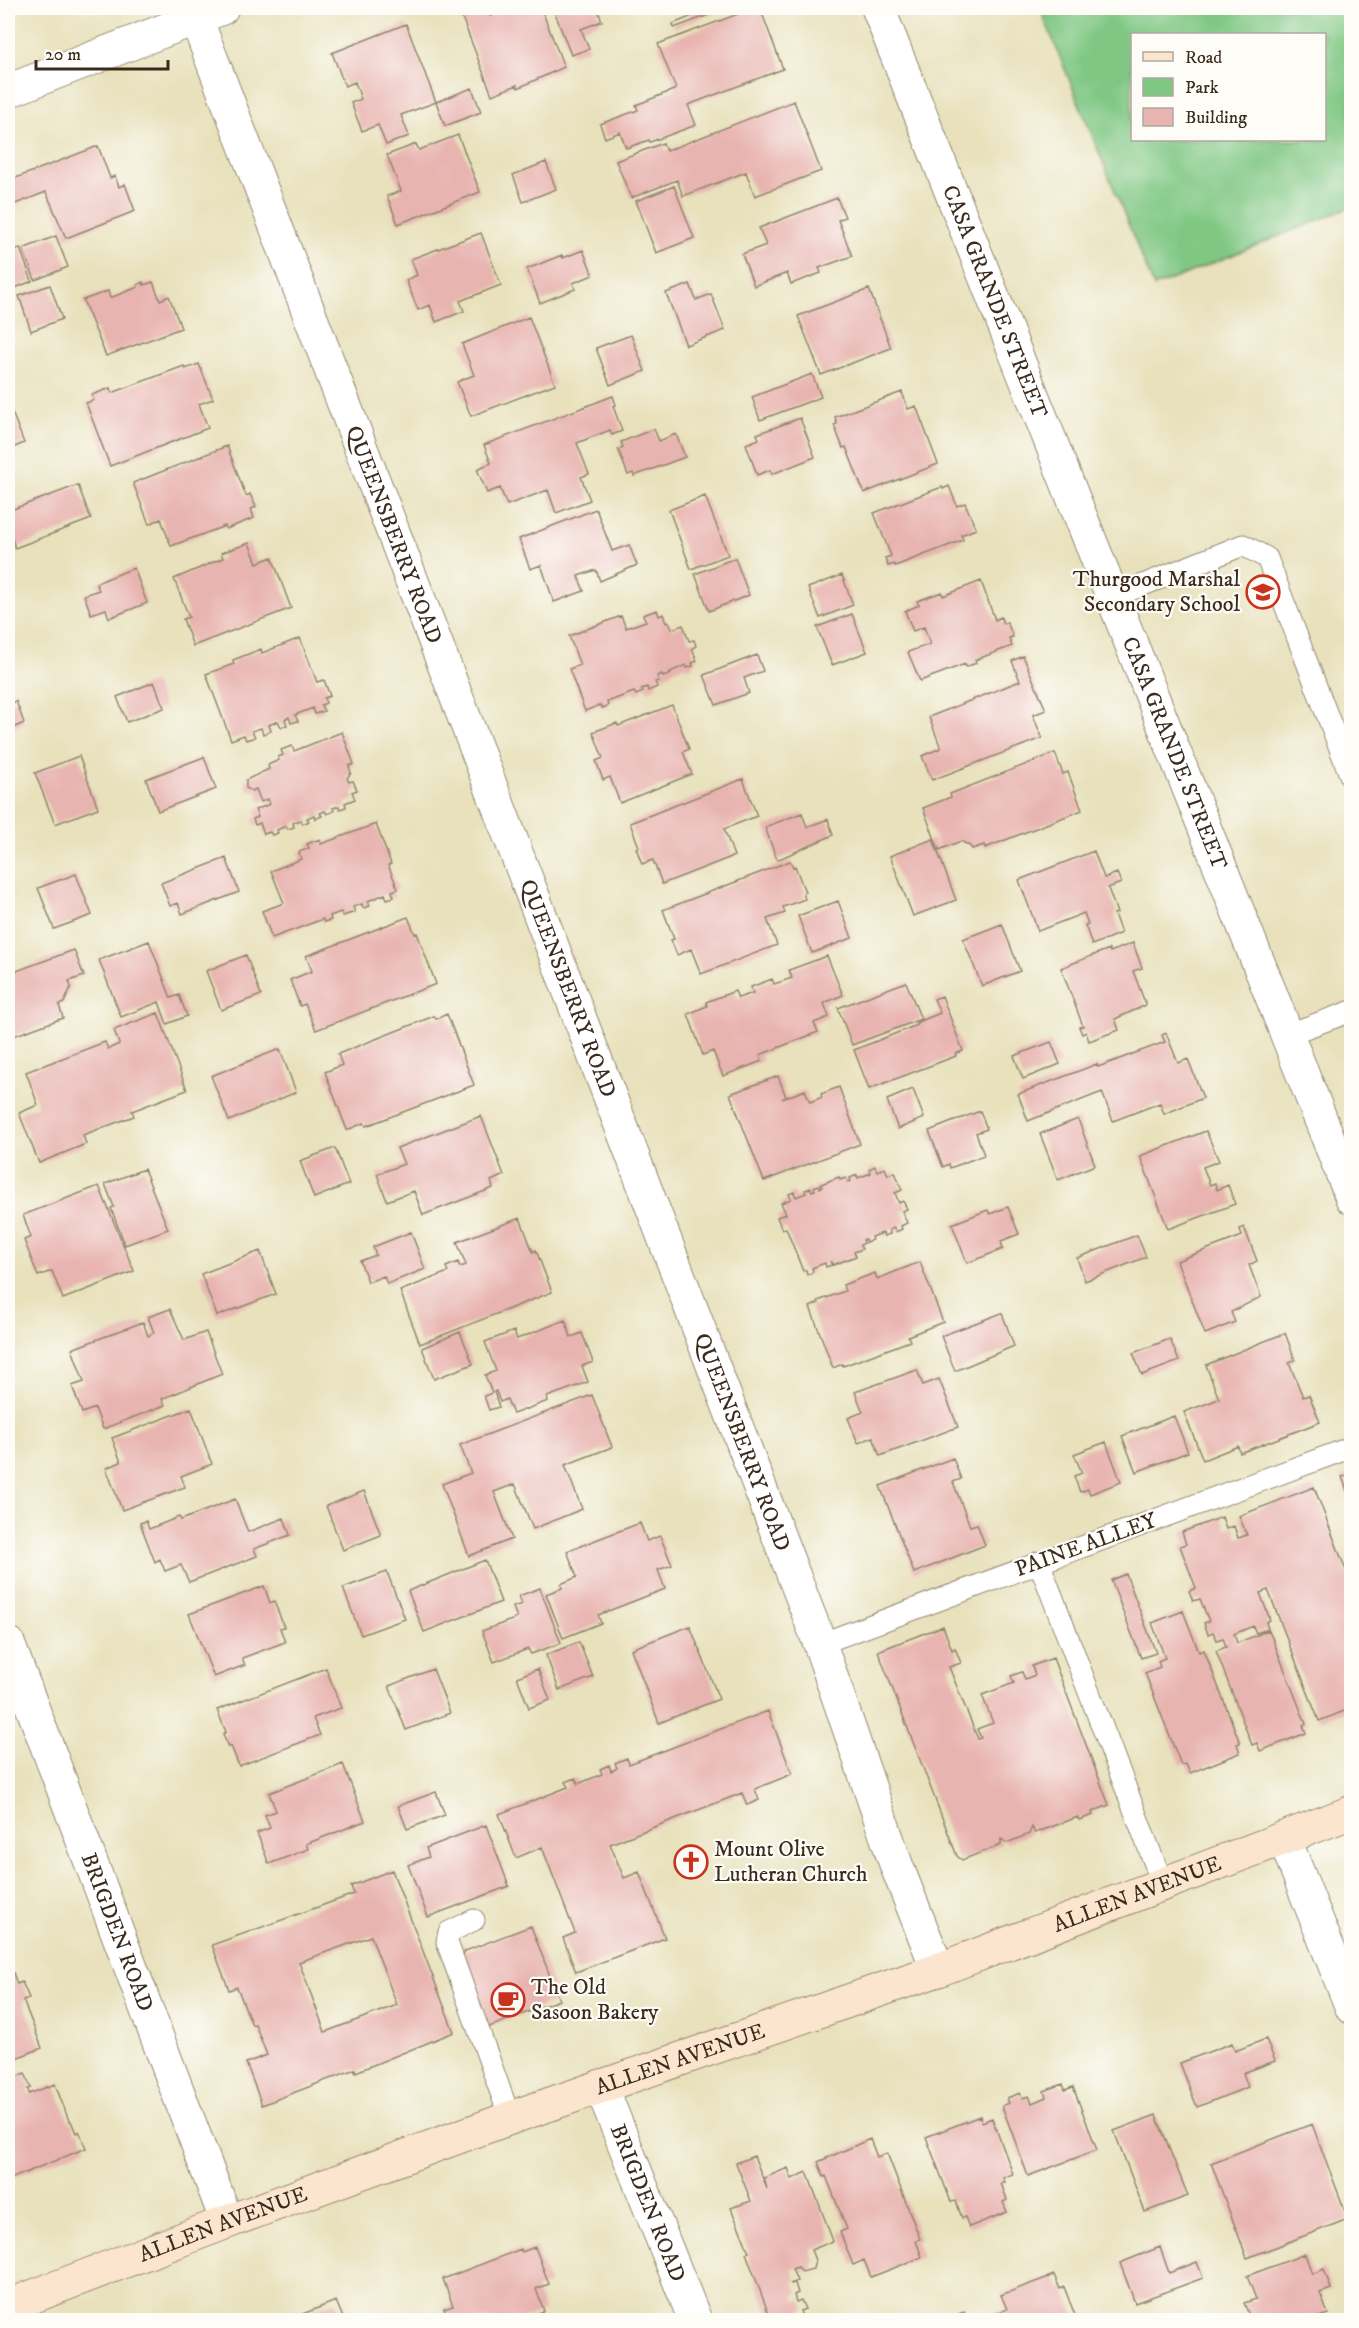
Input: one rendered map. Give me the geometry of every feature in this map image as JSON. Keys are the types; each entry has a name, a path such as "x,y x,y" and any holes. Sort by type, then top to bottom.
{"street":[{"name":"CASA GRANDE STREET","path":"878,8 1352,1198"},
{"path":"8,91 203,11"},
{"name":"QUEENSBERRY ROAD","path":"203,11 820,1644 897,1867 938,1970"},
{"name":"BRIGDEN ROAD","path":"8,1643 227,2222"},
{"name":"ALLEN AVENUE","path":"8,2306 227,2222 510,2118 938,1970 1352,1812"},
{"path":"1284,1838 1352,2008"},
{"name":"BRIGDEN ROAD","path":"602,2086 695,2320"}],"lane":[{"path":"1113,597 1243,545 1267,558 1352,780"},
{"path":"1286,1035 1352,1011"},
{"name":"PAINE ALLEY","path":"820,1644 1352,1447"},
{"path":"1039,1562 1163,1885"},
{"path":"474,1920 449,1932 447,1942 510,2118"}],"green space":[{"path":"1040,8 1351,8 1351,207 1154,287"}],"building":[{"path":"487,8 490,16 507,8 541,8 564,67 518,88 517,85 492,95 461,15"},
{"path":"553,8 597,8 602,21 581,29 589,49 571,55"},
{"path":"687,8 727,8 674,28 673,24 690,17"},
{"path":"754,8 760,8 783,69 688,105 696,125 626,148 620,132 605,138 600,124 638,110 636,105 676,89 658,44"},
{"path":"406,24 436,102 401,115 409,136 386,145 378,125 362,131 351,103 361,99 355,82 345,86 332,53"},
{"path":"472,88 481,112 445,126 436,102"},
{"path":"794,101 821,171 755,196 746,172 683,196 677,180 631,198 616,161 663,143 666,151"},
{"path":"458,135 480,192 398,224 387,196 401,191 387,155 416,144 419,150"},
{"path":"98,146 110,178 115,176 119,187 125,184 135,211 66,238 46,192 8,207 8,181"},
{"path":"546,162 556,189 523,202 513,175"},
{"path":"674,186 694,238 656,253 636,201"},
{"path":"837,198 845,217 838,220 852,256 819,268 821,273 791,284 787,273 754,286 742,254 766,245 759,228"},
{"path":"481,233 501,285 460,301 464,311 436,322 430,305 418,310 406,280 417,275 411,259"},
{"path":"56,236 68,267 35,280 23,249"},
{"path":"20,248 32,281 8,291 8,253"},
{"path":"583,250 593,275 573,283 575,289 540,303 527,269 562,255 563,258"},
{"path":"143,282 144,285 153,282 160,300 169,296 181,328 106,356 83,300 108,291 110,298 138,287 137,285"},
{"path":"690,284 696,300 711,294 725,330 686,345 666,293"},
{"path":"50,285 62,319 31,331 19,296"},
{"path":"869,289 891,348 821,375 798,316"},
{"path":"529,317 555,384 471,416 457,382 474,375 462,344"},
{"path":"631,335 645,371 610,385 596,348"},
{"path":"199,364 213,399 199,404 208,428 110,466 86,403 94,400 92,395 110,388 112,393 184,366 185,369"},
{"path":"812,374 821,397 760,420 752,397"},
{"path":"902,392 908,409 916,406 938,464 864,493 846,447 843,448 834,425 837,424 835,417"},
{"path":"613,396 616,405 613,406 622,431 612,435 610,430 577,443 589,474 581,477 590,500 556,513 548,490 507,505 500,488 487,493 477,469 491,463 484,445"},
{"path":"8,402 24,443 8,450"},
{"path":"800,418 815,457 772,474 770,470 757,475 746,444 759,439 757,434"},
{"path":"654,429 659,441 676,434 685,457 634,476 633,473 628,475 618,449 623,447 621,442"},
{"path":"227,446 246,496 250,494 256,507 251,509 254,518 171,546 161,519 149,524 133,483"},
{"path":"78,485 91,519 15,548 8,528 8,511"},
{"path":"949,486 957,506 965,503 976,529 961,535 963,540 895,566 894,564 888,566 885,558 891,556 874,513"},
{"path":"705,496 728,555 691,569 669,510"},
{"path":"596,509 612,551 629,545 637,565 600,581 596,570 578,576 584,591 554,602 541,565 530,569 519,539"},
{"path":"249,543 257,563 272,557 291,608 193,646 183,619 189,617 174,579 223,558 221,553"},
{"path":"735,558 749,595 709,611 695,574"},
{"path":"134,568 147,603 109,618 106,609 91,614 84,595 99,590 96,583"},
{"path":"842,575 853,605 820,618 808,588"},
{"path":"981,581 995,620 1001,617 1003,624 1007,622 1013,637 1009,638 1012,646 975,660 976,663 966,667 965,664 920,681 908,652 930,644 924,627 913,631 905,611 919,605 917,601 942,592 943,596"},
{"path":"657,610 659,616 663,614 666,623 669,622 672,629 683,625 689,641 694,640 696,646 692,648 697,661 692,663 693,666 687,668 686,665 670,672 671,674 663,677 662,674 657,676 659,681 655,682 657,687 648,691 647,687 641,689 643,692 636,695 634,692 607,702 608,706 602,708 600,705 585,711 569,669 580,665 569,636 621,616 626,628 646,621 643,615"},
{"path":"852,614 867,652 832,665 817,627"},
{"path":"300,638 317,682 324,680 330,696 324,698 326,703 321,705 324,711 315,714 313,708 295,715 298,721 291,723 289,717 285,719 287,725 281,727 278,721 269,725 271,731 263,734 261,728 252,731 255,737 246,740 244,735 231,740 206,674 234,664 233,660 261,649 262,653"},
{"path":"757,655 763,671 744,678 749,693 716,705 704,675"},
{"path":"1023,656 1046,710 1033,715 1042,738 932,780 922,756 941,748 929,717 1020,681 1012,661"},
{"path":"154,682 164,708 127,722 117,697"},
{"path":"16,701 24,723 8,730 8,704"},
{"path":"672,705 689,749 683,752 692,774 620,803 610,777 603,780 596,761 603,758 593,732 617,723 618,726"},
{"path":"342,732 354,764 349,766 351,773 347,778 349,782 353,781 357,790 352,792 355,799 345,803 346,807 333,808 334,811 327,814 325,811 320,813 322,816 315,819 314,815 307,818 309,821 303,824 301,820 293,823 294,827 288,829 286,826 272,835 270,832 264,834 260,823 255,825 253,819 258,817 255,810 270,804 268,799 261,802 256,789 252,791 246,788 246,780 269,769 268,765 279,760 278,757 283,755 281,750 292,746 294,751"},
{"path":"1055,753 1063,774 1068,772 1082,810 985,848 984,845 972,849 961,841 939,850 923,808 951,797 950,794"},
{"path":"79,756 98,808 55,824 35,773"},
{"path":"204,757 216,789 158,811 146,779"},
{"path":"743,779 757,816 724,829 734,856 662,884 653,860 642,864 636,848 639,847 630,823"},
{"path":"802,813 807,827 828,819 833,835 777,860 765,827"},
{"path":"376,824 398,889 392,891 394,897 387,899 385,894 368,901 370,906 363,908 362,904 353,907 355,912 343,916 341,912 330,916 331,920 324,922 323,919 272,938 262,911 284,903 271,871 301,859 299,852 309,848 307,844 320,839 321,844"},
{"path":"933,839 956,900 913,916 890,856"},
{"path":"1094,851 1104,878 1117,873 1121,883 1108,888 1121,933 1092,945 1085,925 1088,924 1084,913 1038,931 1019,880"},
{"path":"226,858 239,892 182,914 178,903 170,906 161,883"},
{"path":"790,861 793,867 795,866 805,892 803,893 805,899 783,907 785,913 767,919 777,945 701,974 691,949 677,955 671,940 674,939 663,910"},
{"path":"76,874 92,915 54,929 38,888"},
{"path":"838,901 852,938 812,953 798,916"},
{"path":"8,911 13,924 8,926"},
{"path":"408,917 415,934 417,933 436,984 316,1030 305,1004 300,1006 290,980 312,971 306,956"},
{"path":"1002,924 1020,971 982,986 963,939"},
{"path":"149,941 171,998 179,995 187,1016 167,1024 159,1002 121,1017 99,960"},
{"path":"1133,943 1142,968 1133,971 1146,1005 1115,1019 1119,1030 1089,1041 1086,1032 1082,1034 1079,1027 1083,1026 1061,968 1109,949 1110,952"},
{"path":"74,950 84,976 69,981 71,987 64,1003 59,1005 63,1018 8,1038 8,974"},
{"path":"246,955 261,995 221,1010 206,971"},
{"path":"827,956 843,995 824,1003 829,1017 814,1023 818,1032 760,1055 762,1061 723,1076 713,1051 703,1055 688,1014 707,1006 706,1002 735,991 738,998 753,993 751,987 772,979 774,984 792,978 789,970"},
{"path":"906,982 921,1019 852,1045 838,1008"},
{"path":"942,996 963,1051 955,1054 956,1056 869,1089 854,1050 917,1025 916,1023 940,1013 934,999"},
{"path":"158,1013 187,1090 132,1111 134,1116 83,1135 86,1144 39,1163 19,1113 38,1105 26,1072 105,1042 108,1049 119,1044 114,1030"},
{"path":"447,1014 474,1085 366,1126 364,1123 347,1130 325,1072 342,1065 338,1054 434,1016 436,1019"},
{"path":"1166,1033 1178,1063 1188,1059 1203,1098 1164,1114 1160,1103 1113,1121 1102,1092 1028,1121 1018,1094 1097,1064 1098,1067 1165,1042 1162,1035"},
{"path":"1051,1042 1060,1064 1023,1079 1014,1056"},
{"path":"280,1049 296,1092 229,1121 211,1076"},
{"path":"778,1076 786,1097 782,1099 805,1090 810,1102 822,1097 821,1094 839,1087 860,1144 764,1181 730,1094"},
{"path":"913,1089 924,1118 898,1129 887,1100"},
{"path":"980,1111 987,1129 976,1133 984,1155 950,1168 949,1164 943,1167 929,1131"},
{"path":"481,1116 504,1175 491,1181 493,1188 423,1215 414,1191 387,1201 377,1174 404,1164 397,1148"},
{"path":"1078,1119 1095,1165 1058,1180 1040,1134"},
{"path":"1206,1131 1219,1161 1203,1167 1210,1185 1215,1183 1217,1190 1228,1185 1235,1204 1168,1229 1140,1156"},
{"path":"335,1148 349,1184 314,1198 300,1161"},
{"path":"875,1166 877,1171 885,1168 888,1175 895,1172 902,1190 895,1193 899,1203 903,1201 907,1209 902,1211 907,1223 896,1232 894,1228 889,1230 890,1234 884,1236 883,1233 871,1237 872,1240 866,1242 865,1239 863,1240 864,1243 860,1245 862,1249 854,1252 856,1256 833,1265 830,1261 832,1265 826,1267 825,1263 812,1268 813,1272 807,1275 806,1270 803,1271 786,1228 782,1230 777,1217 786,1214 781,1203 791,1199 789,1194 794,1192 796,1197 806,1193 805,1190 811,1188 812,1191 815,1190 814,1187 819,1185 820,1188 821,1184 839,1177 840,1180 846,1178 848,1182 851,1181 850,1178 857,1175 858,1178 871,1173 869,1169"},
{"path":"144,1169 168,1229 125,1245 105,1184"},
{"path":"99,1186 134,1271 63,1299 52,1271 38,1276 24,1240 31,1237 23,1215"},
{"path":"1008,1207 1019,1234 1001,1241 1003,1249 967,1263 952,1224 988,1210 990,1214"},
{"path":"520,1218 533,1252 536,1250 552,1292 420,1344 400,1291 448,1272 446,1267 458,1262 460,1267 466,1265 457,1242"},
{"path":"1244,1227 1257,1261 1249,1265 1261,1297 1231,1312 1235,1322 1205,1334 1177,1261 1242,1236 1240,1229"},
{"path":"411,1232 425,1269 387,1284 384,1276 368,1282 360,1261 376,1255 373,1247"},
{"path":"1137,1235 1146,1257 1085,1281 1077,1258"},
{"path":"260,1251 276,1294 217,1316 201,1274"},
{"path":"920,1262 943,1322 908,1336 910,1341 833,1368 810,1307 819,1303 818,1301 845,1291 843,1285 875,1273 877,1279"},
{"path":"170,1309 184,1340 206,1332 222,1374 162,1399 165,1405 103,1429 95,1408 82,1413 72,1386 84,1382 72,1349 143,1322 148,1336 154,1333 148,1317"},
{"path":"1002,1313 1014,1346 955,1371 941,1336"},
{"path":"565,1320 571,1337 582,1333 593,1362 582,1366 588,1382 547,1397 548,1401 513,1414 507,1399 500,1402 496,1391 494,1392 499,1407 489,1410 484,1396 492,1393 485,1375 496,1371 485,1342 514,1331 517,1339"},
{"path":"460,1332 473,1364 434,1379 422,1348"},
{"path":"1285,1333 1295,1360 1289,1363 1303,1397 1309,1395 1320,1422 1240,1453 1238,1446 1203,1460 1184,1412 1219,1399 1206,1365"},
{"path":"1170,1339 1179,1361 1142,1375 1133,1353"},
{"path":"917,1370 923,1385 939,1379 958,1427 880,1456 873,1437 858,1443 848,1418 863,1412 855,1392"},
{"path":"592,1395 612,1447 565,1465 582,1509 533,1529 515,1484 494,1492 512,1539 469,1556 442,1484 471,1473 460,1445"},
{"path":"191,1408 212,1464 181,1476 185,1487 122,1510 106,1468 121,1462 112,1438"},
{"path":"1174,1416 1188,1452 1136,1472 1122,1436"},
{"path":"1106,1442 1121,1482 1090,1494 1088,1489 1080,1492 1074,1476 1082,1473 1074,1454"},
{"path":"953,1458 961,1479 953,1482 970,1526 977,1524 985,1545 914,1573 880,1486"},
{"path":"1352,1474 1352,1502 1351,1502 1342,1477"},
{"path":"1314,1487 1352,1586 1352,1708 1319,1721 1268,1590 1260,1593 1270,1620 1266,1622 1268,1629 1256,1633 1253,1626 1234,1634 1237,1643 1269,1630 1306,1724 1303,1725 1306,1733 1260,1751 1257,1743 1252,1745 1216,1651 1226,1647 1223,1638 1217,1640 1213,1632 1208,1634 1204,1623 1209,1621 1200,1599 1193,1601 1189,1591 1196,1588 1180,1546 1186,1544 1182,1532 1222,1517 1226,1529 1234,1526 1238,1538 1247,1535 1239,1516"},
{"path":"364,1491 381,1535 343,1550 326,1506"},
{"path":"235,1499 248,1532 284,1518 290,1535 254,1549 257,1556 189,1582 181,1565 165,1571 160,1559 155,1562 140,1523 146,1521 149,1529 179,1517 181,1520"},
{"path":"640,1523 647,1541 660,1536 672,1565 658,1570 665,1589 598,1615 601,1623 563,1638 546,1594 562,1588 561,1584 577,1577 567,1551"},
{"path":"485,1560 501,1602 424,1632 408,1591"},
{"path":"387,1572 405,1619 361,1635 343,1588"},
{"path":"1126,1574 1156,1653 1141,1658 1111,1580"},
{"path":"264,1586 270,1603 274,1601 284,1627 280,1628 285,1642 242,1658 245,1665 214,1677 189,1614"},
{"path":"540,1588 561,1643 531,1654 528,1649 494,1662 482,1631 517,1618 513,1607 522,1604 519,1596"},
{"path":"1183,1611 1199,1652 1204,1650 1240,1743 1237,1744 1240,1753 1190,1773 1186,1764 1181,1765 1145,1673 1160,1667 1158,1661 1165,1658 1152,1623"},
{"path":"690,1626 719,1699 659,1723 631,1649"},
{"path":"943,1626 952,1650 955,1648 961,1663 949,1667 978,1739 981,1738 977,1729 993,1723 982,1695 1014,1683 1011,1676 1022,1672 1025,1679 1035,1675 1032,1666 1053,1658 1109,1805 1092,1812 1093,1815 1079,1820 1078,1817 1035,1833 1032,1827 1029,1834 1007,1843 1001,1839 1001,1845 962,1860 957,1856 878,1651"},
{"path":"579,1642 593,1677 559,1690 546,1655"},
{"path":"326,1668 341,1708 313,1718 320,1735 239,1766 231,1746 228,1747 223,1734 226,1732 217,1710"},
{"path":"433,1669 450,1713 406,1730 389,1686"},
{"path":"538,1669 550,1700 529,1708 517,1677"},
{"path":"768,1711 792,1774 755,1789 759,1800 747,1805 742,1793 610,1844 624,1878 639,1872 665,1938 576,1972 563,1938 575,1933 542,1847 516,1858 499,1814 568,1787 565,1782 576,1778 578,1784 602,1774 600,1769 609,1765 611,1771 617,1768 615,1763 627,1758 629,1764"},
{"path":"343,1764 365,1821 306,1844 308,1849 269,1864 257,1833 270,1828 265,1815 276,1811 269,1793"},
{"path":"436,1792 445,1815 407,1829 398,1806"},
{"path":"486,1825 509,1886 428,1917 408,1865 429,1857 426,1848"},
{"path":"392,1870 454,2032 356,2072 355,2069 262,2105 246,2063 267,2055 237,1987 229,1990 212,1945 354,1894 351,1886","holes":["371,1936 397,2005 325,2032 299,1962"]},
{"path":"531,1926 559,2000 484,2029 459,1963 465,1951"},
{"path":"13,1973 17,1984 22,1982 29,1998 23,2000 42,2048 16,2058 17,2062 8,2066 8,1975"},
{"path":"1266,2039 1275,2061 1243,2073 1248,2087 1197,2107 1180,2063 1232,2043 1235,2051"},
{"path":"25,2073 31,2088 28,2089 29,2094 55,2084 69,2121 76,2133 79,2131 86,2148 8,2180 8,2097 13,2095 8,2080"},
{"path":"1063,2084 1065,2090 1073,2087 1097,2150 1028,2176 1002,2106 1009,2103 1007,2098 1020,2093 1022,2098 1029,2096 1032,2103 1046,2097 1044,2091"},
{"path":"1156,2115 1188,2196 1145,2212 1114,2131"},
{"path":"980,2116 982,2122 992,2118 1013,2174 1003,2178 1005,2182 1001,2183 1007,2200 1003,2202 1007,2212 969,2227 965,2217 962,2218 956,2201 951,2202 926,2137"},
{"path":"1312,2124 1348,2219 1247,2258 1211,2163"},
{"path":"870,2139 877,2157 887,2153 920,2239 916,2241 922,2257 871,2277 864,2260 853,2265 840,2232 847,2229 818,2162"},
{"path":"754,2156 767,2189 764,2178 788,2168 792,2179 807,2172 833,2241 811,2250 815,2260 813,2269 802,2272 798,2267 792,2269 797,2281 790,2284 795,2283 798,2293 794,2295 796,2302 801,2300 805,2309 800,2311 802,2316 789,2320 771,2320 746,2253 749,2252 731,2208 751,2201 736,2163"},
{"path":"535,2247 549,2284 536,2289 544,2311 519,2320 448,2320 444,2309 453,2306 443,2279 521,2249 522,2252"},
{"path":"1160,2247 1169,2273 1197,2262 1203,2278 1135,2303 1120,2263"},
{"path":"1305,2254 1312,2274 1324,2269 1331,2289 1320,2293 1328,2314 1310,2320 1251,2320 1244,2303 1256,2299 1247,2276"},
{"path":"1054,2275 1060,2289 1064,2287 1077,2320 978,2320 1007,2309 1001,2295"},
{"path":"336,2301 344,2320 302,2320 300,2315"},
{"path":"964,2312 967,2320 942,2320"}],"place":[{"name":"Thurgood Marshal Secondary School","path":"1263,592"},
{"name":"Mount Olive Lutheran Church","path":"691,1862"},
{"name":"The Old Sasoon Bakery","path":"508,2000"}]}
